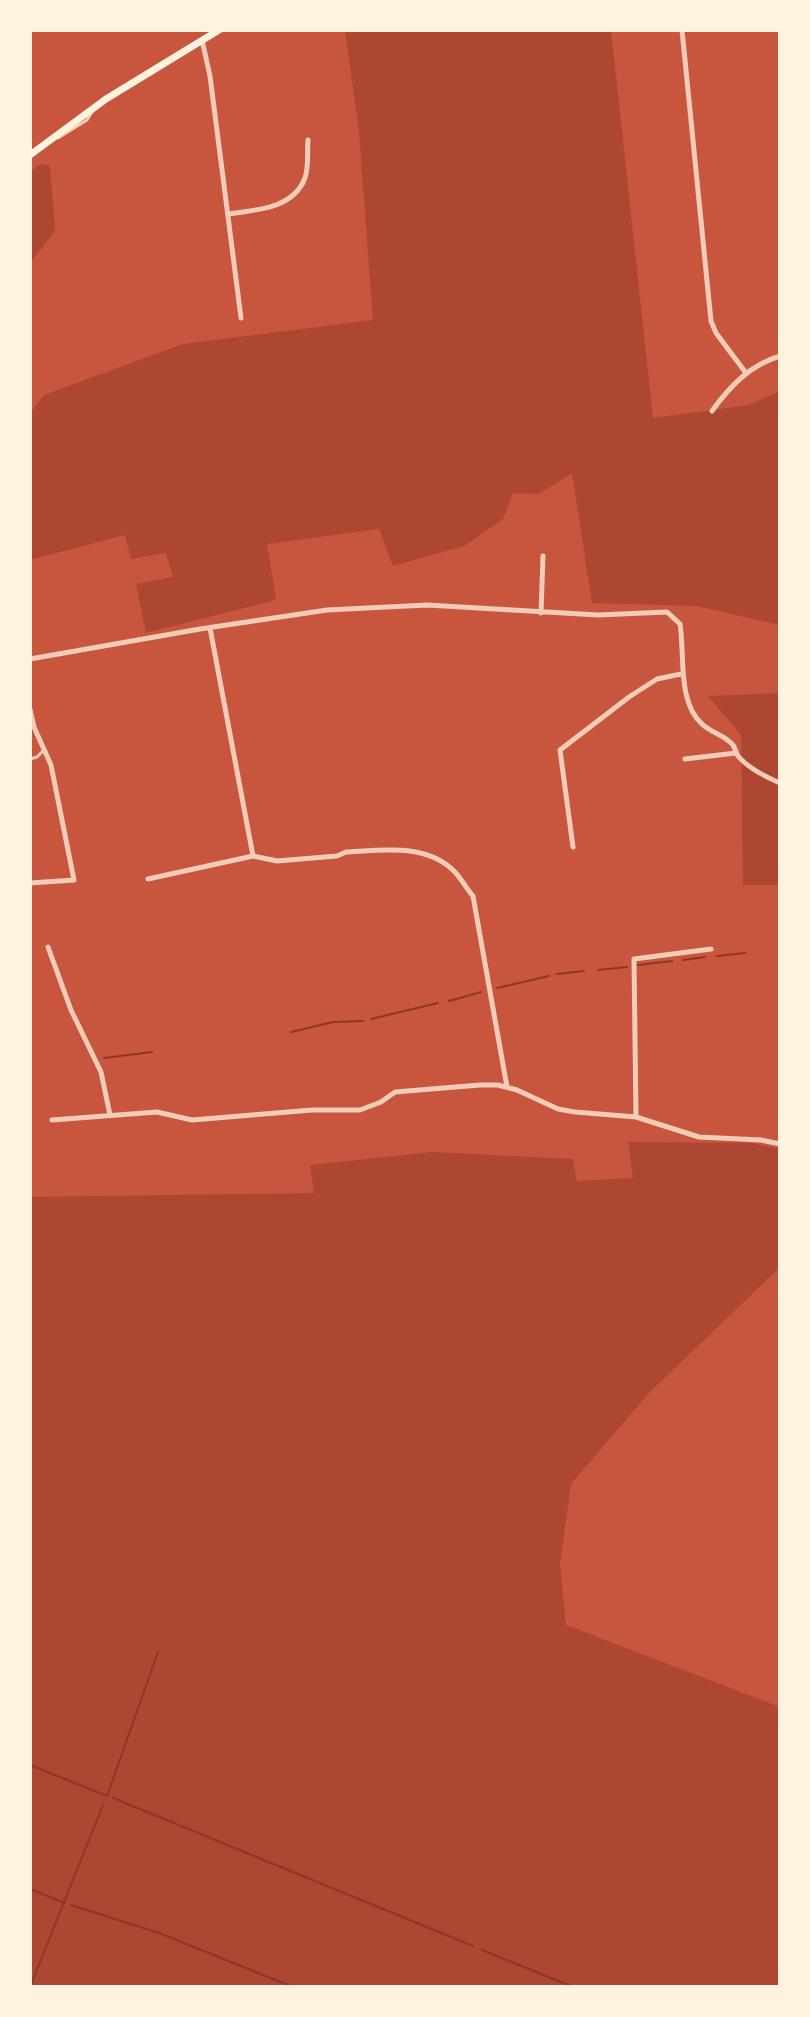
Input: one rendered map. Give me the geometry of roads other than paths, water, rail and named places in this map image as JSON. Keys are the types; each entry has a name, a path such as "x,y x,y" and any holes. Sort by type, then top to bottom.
{"main road":[{"path":"30,155 96,107 219,30"}],"street":[{"path":"682,30 711,321 716,333 746,373"},
{"path":"202,40 241,318"},
{"path":"228,214 263,209 290,197 307,175 308,140"},
{"path":"712,411 746,373 780,356"},
{"path":"541,613 543,556"},
{"path":"30,659 305,612 449,606 598,615 667,612 680,624 684,664 681,674 694,715 763,775 780,783"},
{"path":"210,628 253,856"},
{"path":"573,847 560,750 657,679 681,674"},
{"path":"30,709 43,751 51,765 74,880 30,883"},
{"path":"685,759 736,753"},
{"path":"148,879 253,856 277,861 337,856 346,852 411,850 439,859 473,896 507,1087"},
{"path":"48,947 71,1010 101,1072 110,1115"},
{"path":"636,1117 634,959 711,949"},
{"path":"52,1120 157,1112 192,1120 312,1110 360,1110 381,1102 395,1092 480,1085 507,1087 558,1109 636,1117 699,1137 780,1144"}],"lane":[{"path":"30,759 43,751"}],"waterway":[{"path":"717,956 745,953"},
{"path":"683,960 705,957"},
{"path":"638,965 672,961"},
{"path":"598,970 627,967"},
{"path":"557,974 584,971"},
{"path":"497,988 549,976"},
{"path":"449,1001 481,992"},
{"path":"371,1019 438,1003"},
{"path":"291,1032 333,1022 363,1021"},
{"path":"104,1058 152,1052"},
{"path":"30,1765 107,1796 158,1652"},
{"path":"113,1798 473,1946"},
{"path":"30,1987 103,1805"},
{"path":"30,1889 65,1903"},
{"path":"71,1905 159,1933 293,1987"},
{"path":"482,1950 573,1987"}]}
